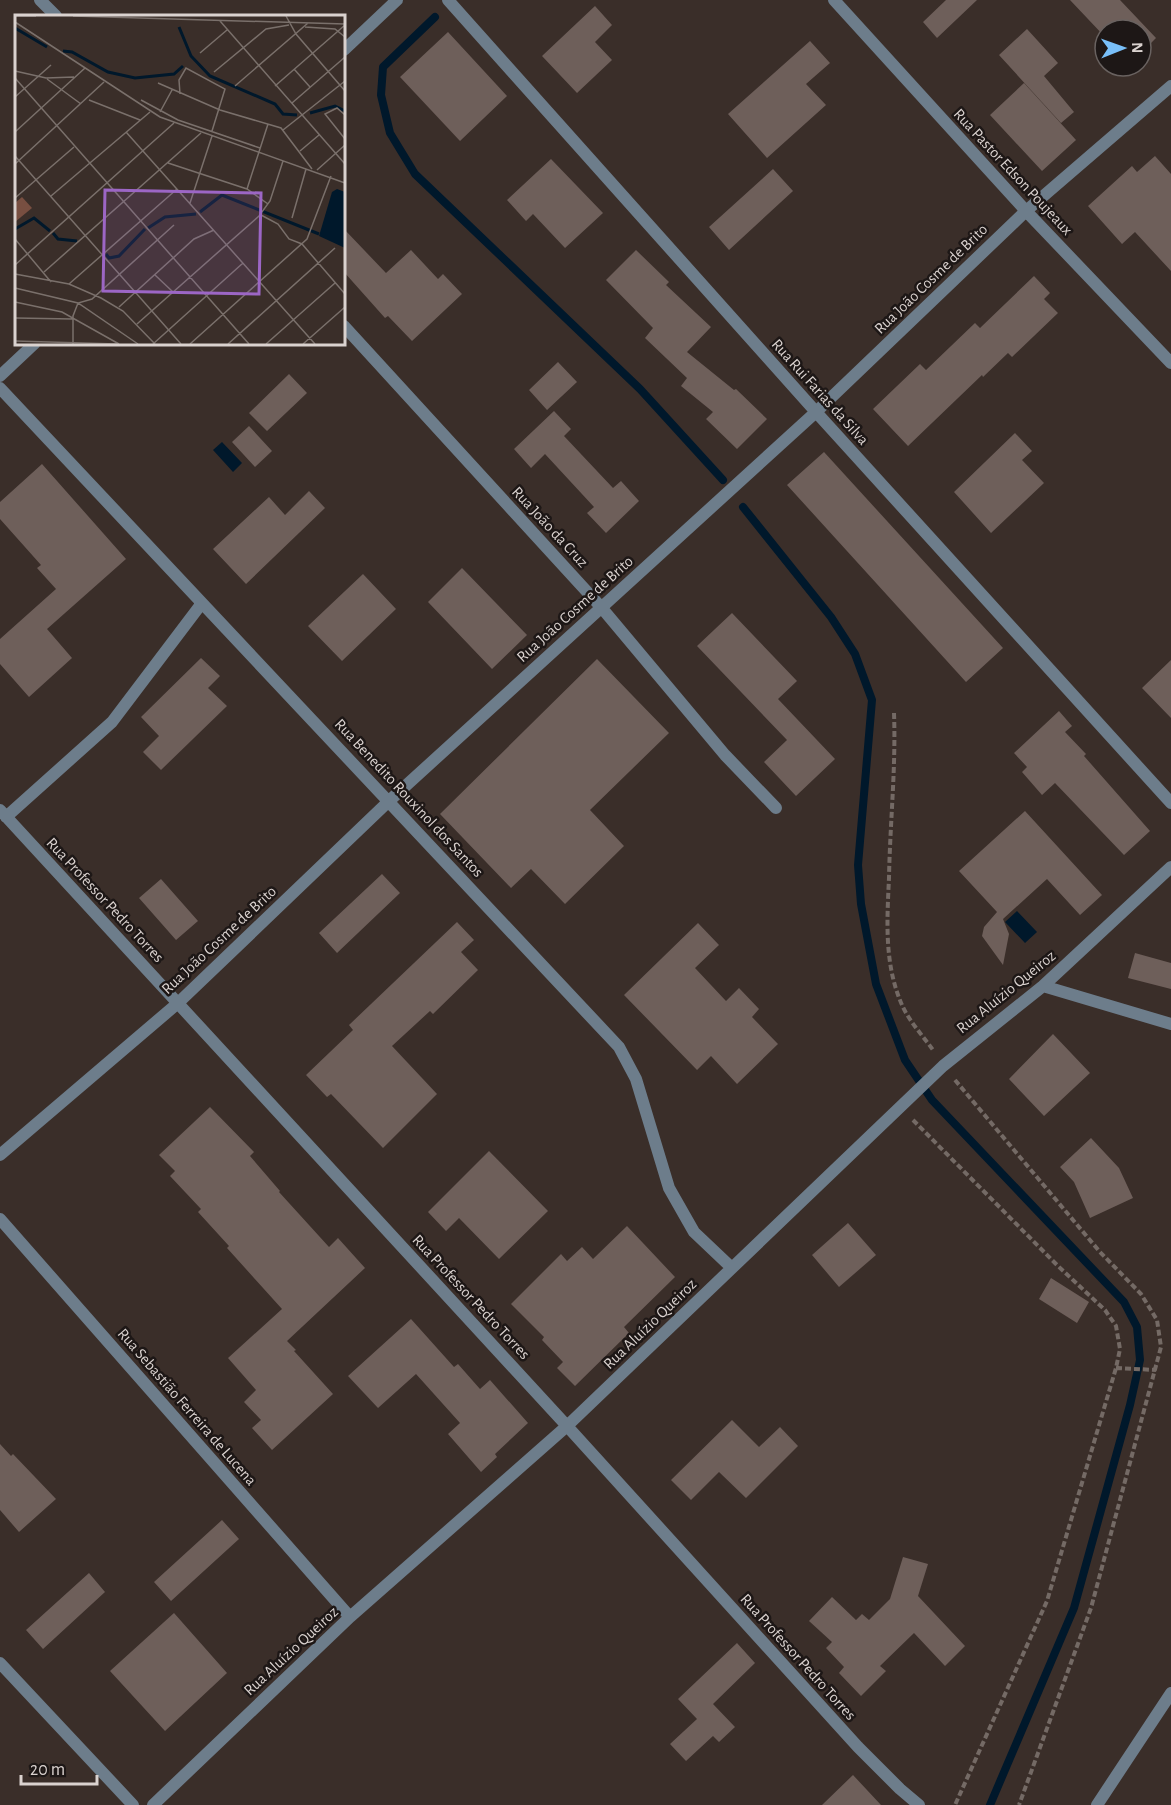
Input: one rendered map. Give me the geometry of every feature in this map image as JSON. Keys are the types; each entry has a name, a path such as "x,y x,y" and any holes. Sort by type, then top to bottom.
{"street":[{"path":"40,0 55,15"},
{"path":"345,49 397,0"},
{"name":"Rua Rui Farias da Silva","path":"448,0 816,412 1171,803"},
{"name":"Rua Pastor Edson Poujeaux","path":"834,0 1026,211 1171,363"},
{"name":"Rua João Cosme de Brito","path":"0,1155 178,1003 389,801 816,412 1026,211 1171,86"},
{"name":"Rua João da Cruz","path":"345,327 601,607 725,755 776,808"},
{"path":"0,376 33,345"},
{"name":"Rua Benedito Rouxinol dos Santos","path":"0,388 619,1047 636,1078 669,1188 694,1232 732,1269"},
{"path":"3,813 112,722 202,603"},
{"name":"Rua Professor Pedro Torres","path":"3,813 567,1426 858,1747 915,1804"},
{"name":"Rua Aluízio Queiroz","path":"153,1805 350,1617 567,1426 943,1066 1043,986 1171,867"},
{"path":"1043,986 1171,1024"},
{"name":"Rua Sebastião Ferreira de Lucena","path":"0,1219 350,1617"},
{"path":"0,1663 132,1805"},
{"path":"1097,1805 1171,1693"}],"path":[{"path":"894,713 896,748 891,811 887,931 889,964 903,1006 943,1066 1100,1252 1141,1294 1157,1320 1161,1347 1091,1608 1019,1805"},
{"path":"900,1107 1058,1266 1105,1310 1116,1326 1120,1349 1047,1601 955,1805"},
{"path":"1116,1368 1156,1370"}],"water":[{"path":"222,442 242,463 233,472 213,450"},
{"path":"1017,911 1037,932 1025,943 1005,922"}],"building":[{"path":"946,0 977,0 937,38 923,22"},
{"path":"1070,0 1120,0 1137,18 1093,18 1093,24"},
{"path":"595,6 612,25 595,42 612,60 577,93 542,56"},
{"path":"1027,29 1058,63 1044,76 1074,112 1061,123 999,55"},
{"path":"448,32 507,96 460,141 400,77"},
{"path":"810,41 830,63 806,84 826,105 767,158 728,114"},
{"path":"1024,83 1076,140 1042,171 990,115"},
{"path":"1155,156 1171,174 1171,271 1135,232 1122,244 1088,206 1132,166 1137,172"},
{"path":"551,159 603,213 565,248 533,214 526,221 507,200"},
{"path":"773,169 793,191 729,250 709,227"},
{"path":"345,230 386,273 411,250 438,279 443,274 462,294 412,341 388,316 385,318 345,273"},
{"path":"636,250 669,282 666,285 711,327 687,352 734,390 736,389 767,419 737,449 706,419 713,412 681,386 687,378 645,338 653,328 606,280"},
{"path":"1034,276 1050,293 1044,299 1058,313 1012,357 1008,353 983,377 982,375 908,446 873,409 920,364 926,370 975,323 980,328"},
{"path":"558,362 577,382 547,410 529,390"},
{"path":"289,374 307,393 267,431 249,413"},
{"path":"554,411 571,429 564,436 613,488 621,481 639,501 606,533 587,513 594,507 545,454 531,468 514,449"},
{"path":"249,426 272,451 255,467 232,442"},
{"path":"1015,433 1032,451 1022,460 1044,483 991,533 954,492"},
{"path":"824,452 1003,648 966,682 787,485"},
{"path":"42,464 126,559 47,629 72,658 29,697 0,664 0,639 56,589 37,568 41,565 0,519 0,502"},
{"path":"309,491 325,508 246,584 213,549 269,497 285,515"},
{"path":"462,568 527,635 492,669 428,602"},
{"path":"363,574 396,609 342,661 308,626"},
{"path":"732,613 797,681 778,699 835,759 796,796 764,762 787,740 697,646"},
{"path":"201,658 220,676 208,688 227,706 161,770 143,752 159,736 141,717"},
{"path":"597,659 669,733 590,810 624,846 565,904 531,869 511,888 440,814"},
{"path":"1171,660 1171,718 1142,688"},
{"path":"1059,711 1072,726 1065,732 1150,831 1124,855 1055,783 1042,795 1022,772 1027,767 1014,753"},
{"path":"1025,811 1102,895 1080,915 1047,879 1003,919 1009,934 1003,965 982,936 984,927 997,912 959,871"},
{"path":"382,874 400,893 337,953 319,933"},
{"path":"161,879 198,921 176,940 139,898"},
{"path":"457,922 474,940 461,952 478,970 433,1014 430,1011 392,1046 437,1094 383,1148 331,1094 327,1097 306,1075 353,1030 349,1025"},
{"path":"698,923 719,945 695,968 726,1001 739,988 759,1009 752,1017 778,1044 737,1084 711,1056 697,1070 624,995"},
{"path":"1135,953 1171,963 1171,989 1128,978"},
{"path":"1053,1034 1090,1073 1044,1116 1009,1079"},
{"path":"210,1107 254,1152 250,1156 329,1247 338,1238 365,1268 287,1341 333,1394 272,1450 252,1428 261,1420 244,1402 256,1390 228,1358 282,1309 198,1212 201,1209 170,1176 175,1171 159,1155"},
{"path":"1091,1138 1119,1168 1133,1198 1090,1218 1074,1182 1060,1167"},
{"path":"489,1151 548,1211 499,1259 459,1218 446,1231 428,1212"},
{"path":"848,1223 876,1255 839,1287 812,1255"},
{"path":"627,1226 675,1277 624,1327 629,1333 575,1386 557,1368 563,1362 542,1340 544,1337 511,1304 561,1254 567,1261 582,1247 593,1259"},
{"path":"1051,1278 1089,1302 1077,1323 1039,1299"},
{"path":"411,1319 454,1367 458,1364 480,1389 490,1380 528,1423 495,1454 497,1457 481,1472 448,1434 460,1423 416,1374 378,1408 348,1376"},
{"path":"732,1420 759,1447 780,1427 798,1446 746,1498 719,1472 691,1500 671,1480"},
{"path":"0,1444 11,1456 13,1454 56,1499 19,1532 0,1510"},
{"path":"222,1520 239,1539 171,1601 154,1582"},
{"path":"903,1557 928,1564 918,1596 965,1646 945,1666 914,1633 880,1666 886,1671 861,1696 839,1673 844,1667 826,1648 832,1642 809,1621 832,1597 856,1620 862,1614 869,1620 890,1599"},
{"path":"89,1573 105,1592 43,1649 26,1630"},
{"path":"174,1613 227,1673 165,1731 110,1671"},
{"path":"737,1643 755,1663 713,1704 735,1727 719,1742 713,1736 686,1761 670,1744 697,1719 678,1699"},
{"path":"853,1775 881,1805 822,1805"}],"waterway":[{"path":"435,17 383,67 381,95 390,133 415,174 640,389 723,480"},
{"path":"743,507 831,617 855,654 872,700 858,865 861,904 876,984 905,1060 932,1100 1124,1302 1137,1327 1140,1360 1130,1405 1074,1608 990,1805"}]}
